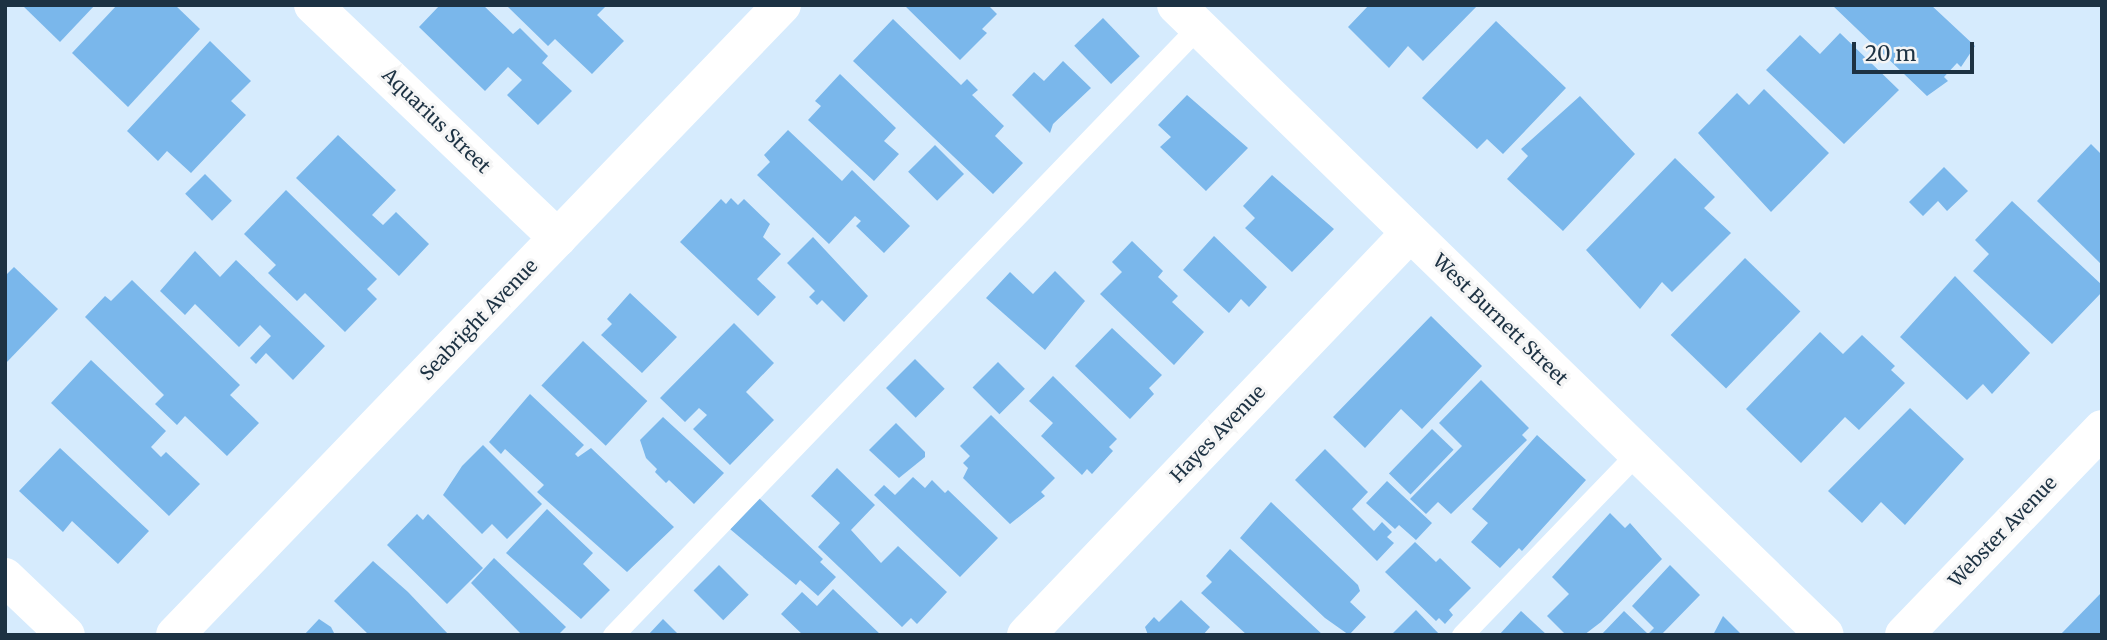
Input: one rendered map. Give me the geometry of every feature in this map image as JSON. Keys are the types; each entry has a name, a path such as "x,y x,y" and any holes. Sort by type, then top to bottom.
{"street":[{"name":"Aquarius Street","path":"313,5 558,238"},
{"name":"Seabright Avenue","path":"175,635 782,5"},
{"name":"West Burnett Street","path":"1187,16 1825,635"},
{"name":"Hayes Avenue","path":"1026,635 1410,233"},
{"name":"Webster Avenue","path":"1904,635 2102,429"},
{"path":"5,577 66,635"}],"lane":[{"path":"613,635 1187,16"},
{"path":"1462,635 1637,453"}],"building":[{"path":"22,5 95,5 60,42"},
{"path":"117,5 175,5 200,29 128,107 72,53"},
{"path":"440,5 483,5 513,34 520,28 548,56 542,63 572,91 538,125 507,95 522,80 508,67 485,91 419,27"},
{"path":"506,5 607,5 597,15 624,41 592,74 555,39 548,46"},
{"path":"904,5 988,5 997,14 982,29 987,33 960,60"},
{"path":"1369,5 1478,5 1423,61 1408,46 1389,68 1348,27"},
{"path":"1832,5 1931,5 1975,46 1961,67 1957,63 1944,77 1948,81 1927,96"},
{"path":"1103,18 1140,56 1111,84 1074,46"},
{"path":"893,19 961,85 967,79 978,90 972,95 1004,126 995,136 1023,163 993,194 853,61"},
{"path":"1496,21 1566,88 1503,154 1487,139 1477,149 1422,98"},
{"path":"1840,33 1899,90 1844,144 1766,70 1800,35 1820,54"},
{"path":"210,41 251,81 231,101 246,115 191,173 167,151 158,161 127,131"},
{"path":"1063,61 1091,88 1053,124 1050,133 1012,95 1034,72 1044,81"},
{"path":"840,74 896,128 884,141 899,154 874,181 808,120 821,106 815,101"},
{"path":"1764,89 1829,153 1771,212 1698,133 1737,93 1749,105"},
{"path":"1187,95 1248,148 1206,191 1160,147 1171,137 1158,125"},
{"path":"1580,96 1635,154 1563,231 1507,179 1528,156 1521,149"},
{"path":"788,130 842,181 852,170 910,226 884,253 856,226 861,221 855,216 829,244 757,175 770,162 764,155"},
{"path":"338,135 396,190 372,215 383,225 396,212 429,244 399,276 296,178"},
{"path":"2091,144 2102,155 2102,265 2037,201"},
{"path":"935,145 964,174 937,201 908,172"},
{"path":"1675,158 1715,197 1704,208 1731,233 1672,292 1662,282 1640,309 1586,250"},
{"path":"1944,167 1968,191 1947,211 1938,201 1923,216 1909,202"},
{"path":"205,174 232,201 212,221 185,194"},
{"path":"1272,175 1334,229 1292,272 1245,228 1255,218 1243,206"},
{"path":"286,190 377,279 367,289 377,299 345,332 305,293 297,301 268,273 276,265 244,234"},
{"path":"731,198 738,205 744,199 770,224 763,237 781,254 757,279 776,297 758,316 680,242 721,199 726,204"},
{"path":"2012,201 2102,285 2102,292 2052,344 1973,271 1989,254 1975,240"},
{"path":"1214,236 1267,287 1249,307 1241,299 1229,313 1183,270"},
{"path":"813,237 868,296 844,322 822,300 817,305 809,297 815,291 787,263"},
{"path":"1132,241 1163,271 1158,277 1178,296 1172,302 1204,332 1174,365 1100,294 1122,272 1112,262"},
{"path":"195,251 220,277 236,260 325,346 293,380 266,353 256,364 250,358 271,336 260,325 239,347 195,304 185,315 160,291"},
{"path":"1745,258 1800,311 1726,388 1671,335"},
{"path":"14,267 58,309 5,364 5,276"},
{"path":"1055,271 1085,301 1045,350 986,298 1010,272 1033,294"},
{"path":"1955,276 2030,353 1992,394 1983,384 1967,400 1900,337"},
{"path":"132,280 240,385 230,395 259,423 227,456 185,416 177,425 155,404 164,395 85,317 105,296 111,301"},
{"path":"630,293 677,337 642,373 601,335 612,324 607,319"},
{"path":"1431,316 1482,366 1422,429 1401,409 1365,448 1333,417"},
{"path":"734,323 774,363 746,392 774,420 730,465 693,429 707,415 699,408 685,422 660,398"},
{"path":"1112,328 1162,375 1149,388 1154,394 1130,419 1075,366"},
{"path":"1820,332 1843,354 1862,335 1895,366 1891,370 1905,383 1859,430 1845,417 1801,463 1746,409"},
{"path":"583,341 647,401 606,446 541,386"},
{"path":"915,359 945,389 916,418 886,388"},
{"path":"91,360 166,431 151,447 161,457 166,452 200,484 169,516 51,403"},
{"path":"998,362 1025,389 999,414 973,387"},
{"path":"1053,376 1117,439 1109,447 1113,451 1092,474 1087,469 1082,475 1041,436 1053,423 1029,401"},
{"path":"1481,380 1529,428 1522,435 1527,440 1451,514 1438,502 1426,514 1410,499 1462,446 1439,423"},
{"path":"530,394 584,445 575,454 578,457 591,448 674,527 627,572 537,492 544,485 505,449 501,454 489,442"},
{"path":"1910,408 1964,459 1905,525 1881,502 1862,523 1828,491"},
{"path":"991,415 1055,478 1041,492 1045,496 1010,524 963,478 968,468 963,463 970,456 960,446"},
{"path":"663,417 724,473 694,504 669,480 666,483 646,458 640,440"},
{"path":"896,423 925,452 925,457 899,478 869,450"},
{"path":"1432,429 1454,450 1411,494 1389,474"},
{"path":"1537,435 1586,480 1522,551 1519,548 1500,568 1471,542 1488,523 1472,509"},
{"path":"483,445 542,504 507,539 492,524 482,534 443,495 462,466"},
{"path":"60,448 149,531 118,564 72,521 63,532 19,491"},
{"path":"1325,449 1368,492 1352,509 1374,531 1382,522 1392,532 1387,537 1394,543 1377,561 1295,480"},
{"path":"837,468 875,505 851,530 881,563 898,546 947,592 917,624 911,618 902,627 818,547 840,523 811,496"},
{"path":"913,477 925,488 932,480 945,493 948,490 998,538 960,577 874,495 884,485 895,495"},
{"path":"1387,481 1432,523 1416,540 1399,525 1395,529 1366,503"},
{"path":"759,498 823,559 820,562 836,577 818,596 800,580 796,585 730,529"},
{"path":"1271,502 1358,585 1360,591 1350,602 1366,617 1349,635 1325,618 1240,538"},
{"path":"547,509 593,553 583,564 610,590 581,619 506,553"},
{"path":"1610,513 1625,528 1630,523 1662,559 1601,622 1584,635 1566,635 1547,616 1569,594 1552,577"},
{"path":"417,514 423,520 428,514 483,568 447,604 387,545"},
{"path":"1415,542 1436,562 1440,558 1471,588 1449,610 1453,615 1445,624 1439,618 1436,621 1385,572"},
{"path":"1230,549 1323,635 1247,635 1201,593 1212,582 1206,576"},
{"path":"494,558 566,627 558,635 522,635 471,583"},
{"path":"373,561 408,592 449,635 369,635 334,601"},
{"path":"719,565 749,595 723,620 694,590"},
{"path":"1670,565 1700,595 1661,635 1601,635 1624,611 1648,634 1654,628 1632,606"},
{"path":"833,589 881,635 803,635 781,614 802,592 817,606"},
{"path":"2102,592 2102,635 2060,635"},
{"path":"1181,600 1210,627 1203,635 1148,635 1145,627 1154,617 1159,622"},
{"path":"1416,610 1440,635 1391,635"},
{"path":"1521,611 1547,635 1499,635"},
{"path":"1723,616 1742,635 1713,635"},
{"path":"319,619 331,627 335,635 304,635"},
{"path":"663,619 679,635 648,635"}]}
